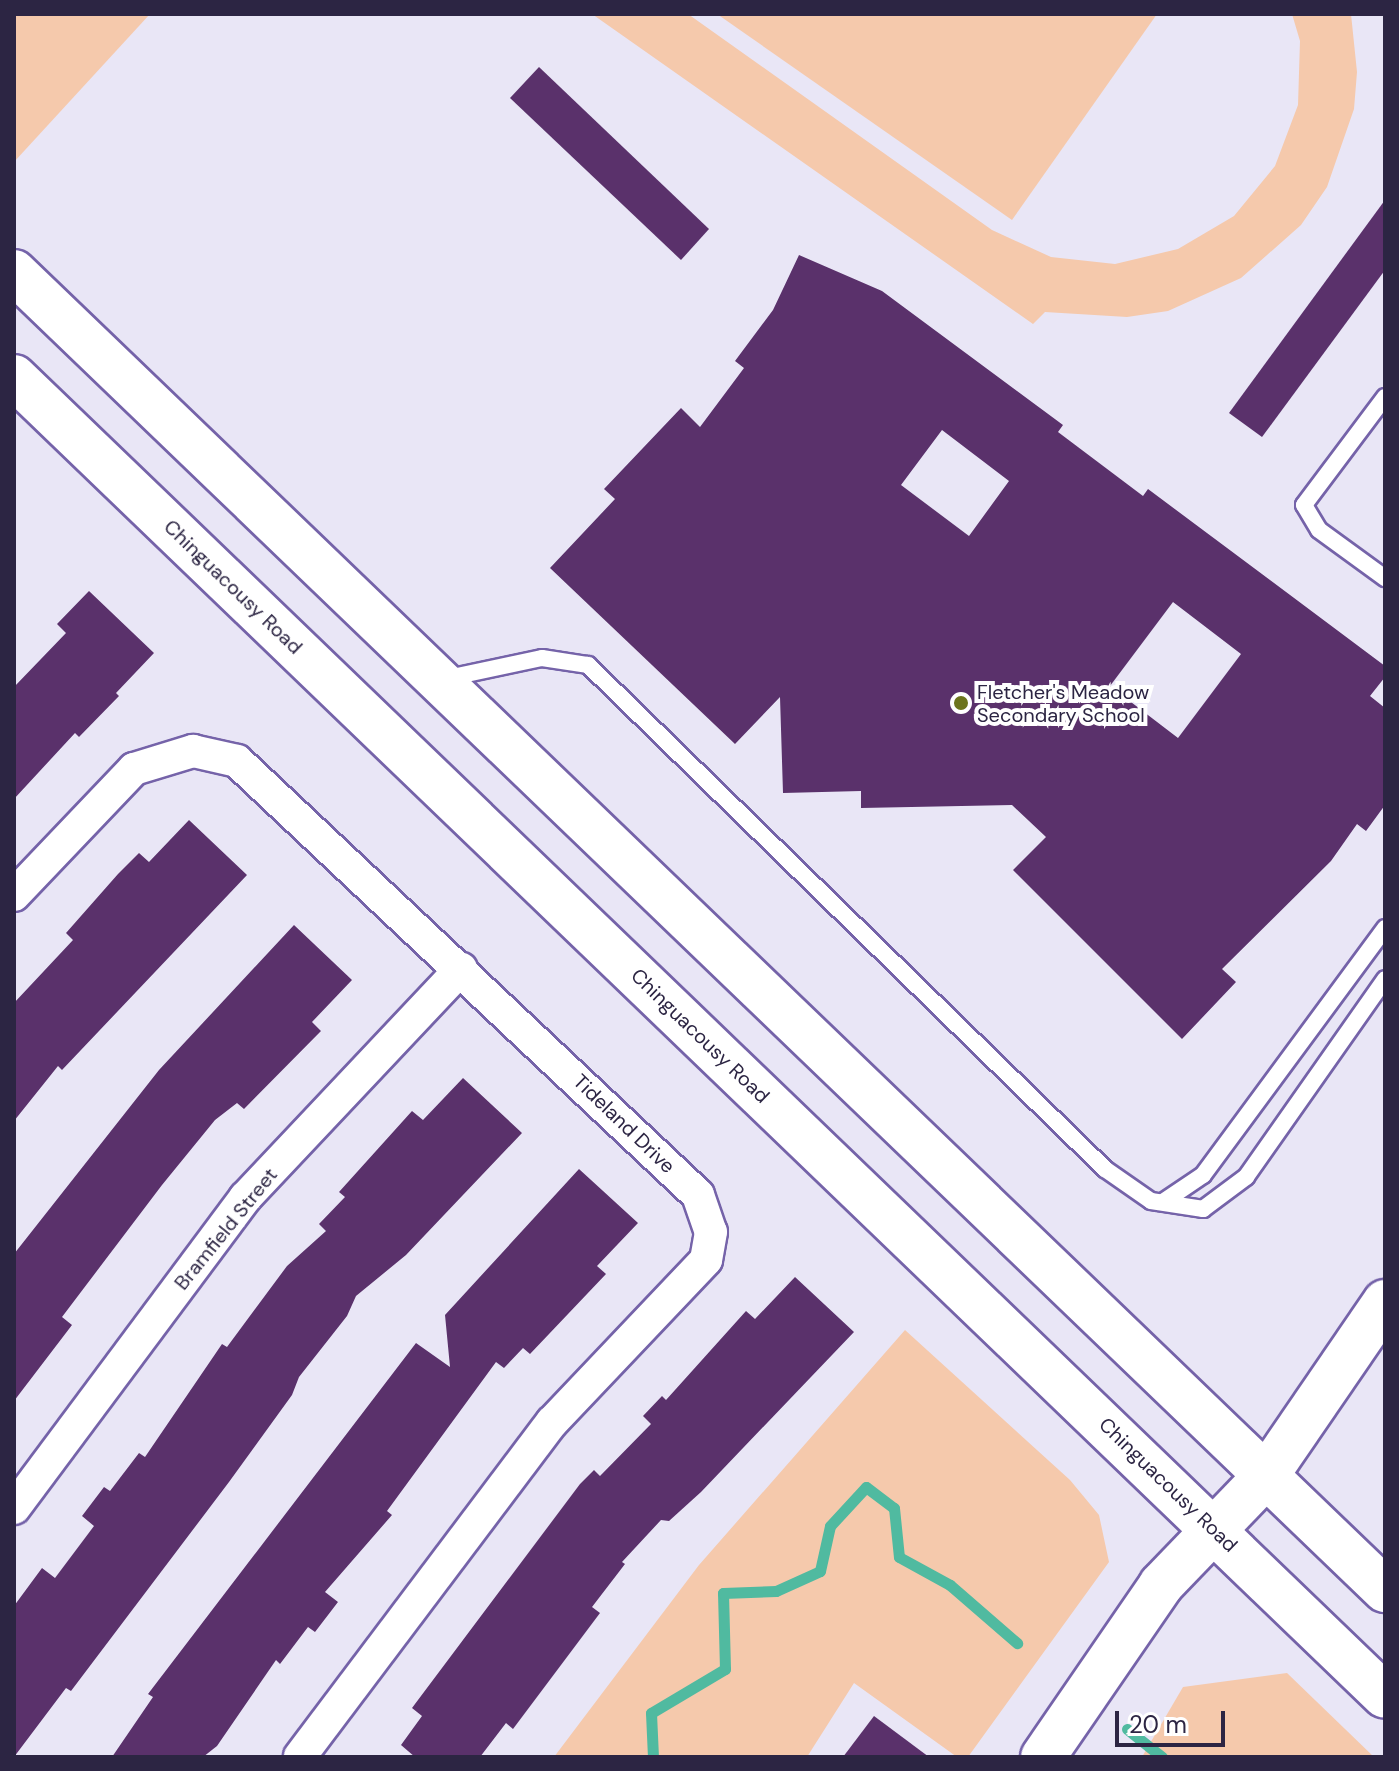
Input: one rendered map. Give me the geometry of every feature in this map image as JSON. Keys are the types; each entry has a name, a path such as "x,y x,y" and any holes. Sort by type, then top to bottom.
{"main road":[{"path":"20,289 438,680 1385,1590"},
{"name":"Chinguacousy Road","path":"14,377 1215,1529 1385,1696"},
{"path":"1043,1757 1161,1585 1266,1476 1385,1302"}],"street":[{"name":"Tideland Drive","path":"14,895 134,769 193,751 237,761 698,1195 711,1232 706,1260 552,1422 300,1757"},
{"name":"Bramfield Street","path":"14,1508 245,1198 461,969"}],"lane":[{"path":"1383,573 1319,530 1304,505 1385,397"},
{"path":"438,680 542,658 588,665 1105,1169 1151,1201 1203,1209 1246,1177 1385,979"},
{"path":"1163,1202 1203,1175 1385,928"}],"shaded area":[{"path":"14,14 150,14 14,162"},
{"path":"592,14 688,14 992,230 1051,257 1115,264 1178,249 1234,216 1275,166 1298,105 1300,41 1292,14 1351,14 1357,72 1354,109 1327,187 1301,225 1241,278 1168,311 1127,317 1045,312 1033,324"},
{"path":"717,14 1157,14 1012,220"},
{"path":"905,1330 1070,1480 1099,1515 1109,1562 968,1757 957,1757 854,1683 807,1757 554,1757 699,1565"},
{"path":"1287,1673 1374,1757 1142,1757 1183,1687"}],"building":[{"path":"539,67 709,229 681,260 510,98"},
{"path":"1385,200 1385,270 1262,437 1229,413"},
{"path":"799,255 882,291 1063,425 1058,432 1143,496 1148,489 1385,666 1385,677 1370,696 1385,708 1385,805 1366,831 1357,824 1331,861 1222,969 1236,982 1182,1039 1013,870 1046,837 1012,805 861,808 861,791 783,793 780,697 735,744 550,568 615,499 604,489 681,408 700,427 744,368 735,361 773,310","holes":["942,430 1009,481 969,536 901,485","1173,602 1241,654 1178,738 1110,686"]},
{"path":"89,591 154,653 116,693 119,696 79,737 75,733 14,799 14,687 66,633 57,624"},
{"path":"189,820 247,875 62,1070 58,1066 14,1121 14,1003 73,940 66,933 118,874 139,853 149,862"},
{"path":"294,925 352,980 312,1022 321,1031 244,1109 237,1103 215,1120 162,1185 62,1317 72,1325 14,1401 14,1254 159,1070"},
{"path":"463,1078 522,1133 406,1255 356,1296 347,1316 299,1377 292,1395 229,1482 71,1691 66,1688 14,1757 14,1606 42,1568 55,1578 94,1526 82,1516 104,1487 110,1491 139,1453 145,1457 222,1344 227,1347 287,1266 326,1231 319,1224 345,1197 339,1192 412,1111 423,1120"},
{"path":"579,1169 638,1223 597,1266 606,1274 530,1354 523,1348 504,1368 496,1362 387,1511 392,1515 325,1592 338,1602 315,1632 308,1627 280,1664 276,1660 217,1746 203,1757 112,1757 153,1697 148,1694 416,1343 450,1367 445,1315"},
{"path":"795,1277 854,1332 701,1492 669,1521 661,1520 622,1562 625,1564 592,1607 600,1613 513,1729 506,1723 480,1757 415,1757 401,1745 422,1716 412,1708 580,1484 594,1470 600,1476 651,1424 643,1416 662,1396 666,1400 746,1311 755,1319"},
{"path":"874,1716 929,1757 843,1757"}],"waterway":[{"path":"653,1757 651,1713 725,1669 723,1593 776,1591 820,1571 830,1526 866,1487 894,1508 899,1557 950,1585 1017,1643"},
{"path":"1127,1729 1162,1757"}],"place":[{"name":"Fletcher's Meadow Secondary School","path":"961,703"}]}
